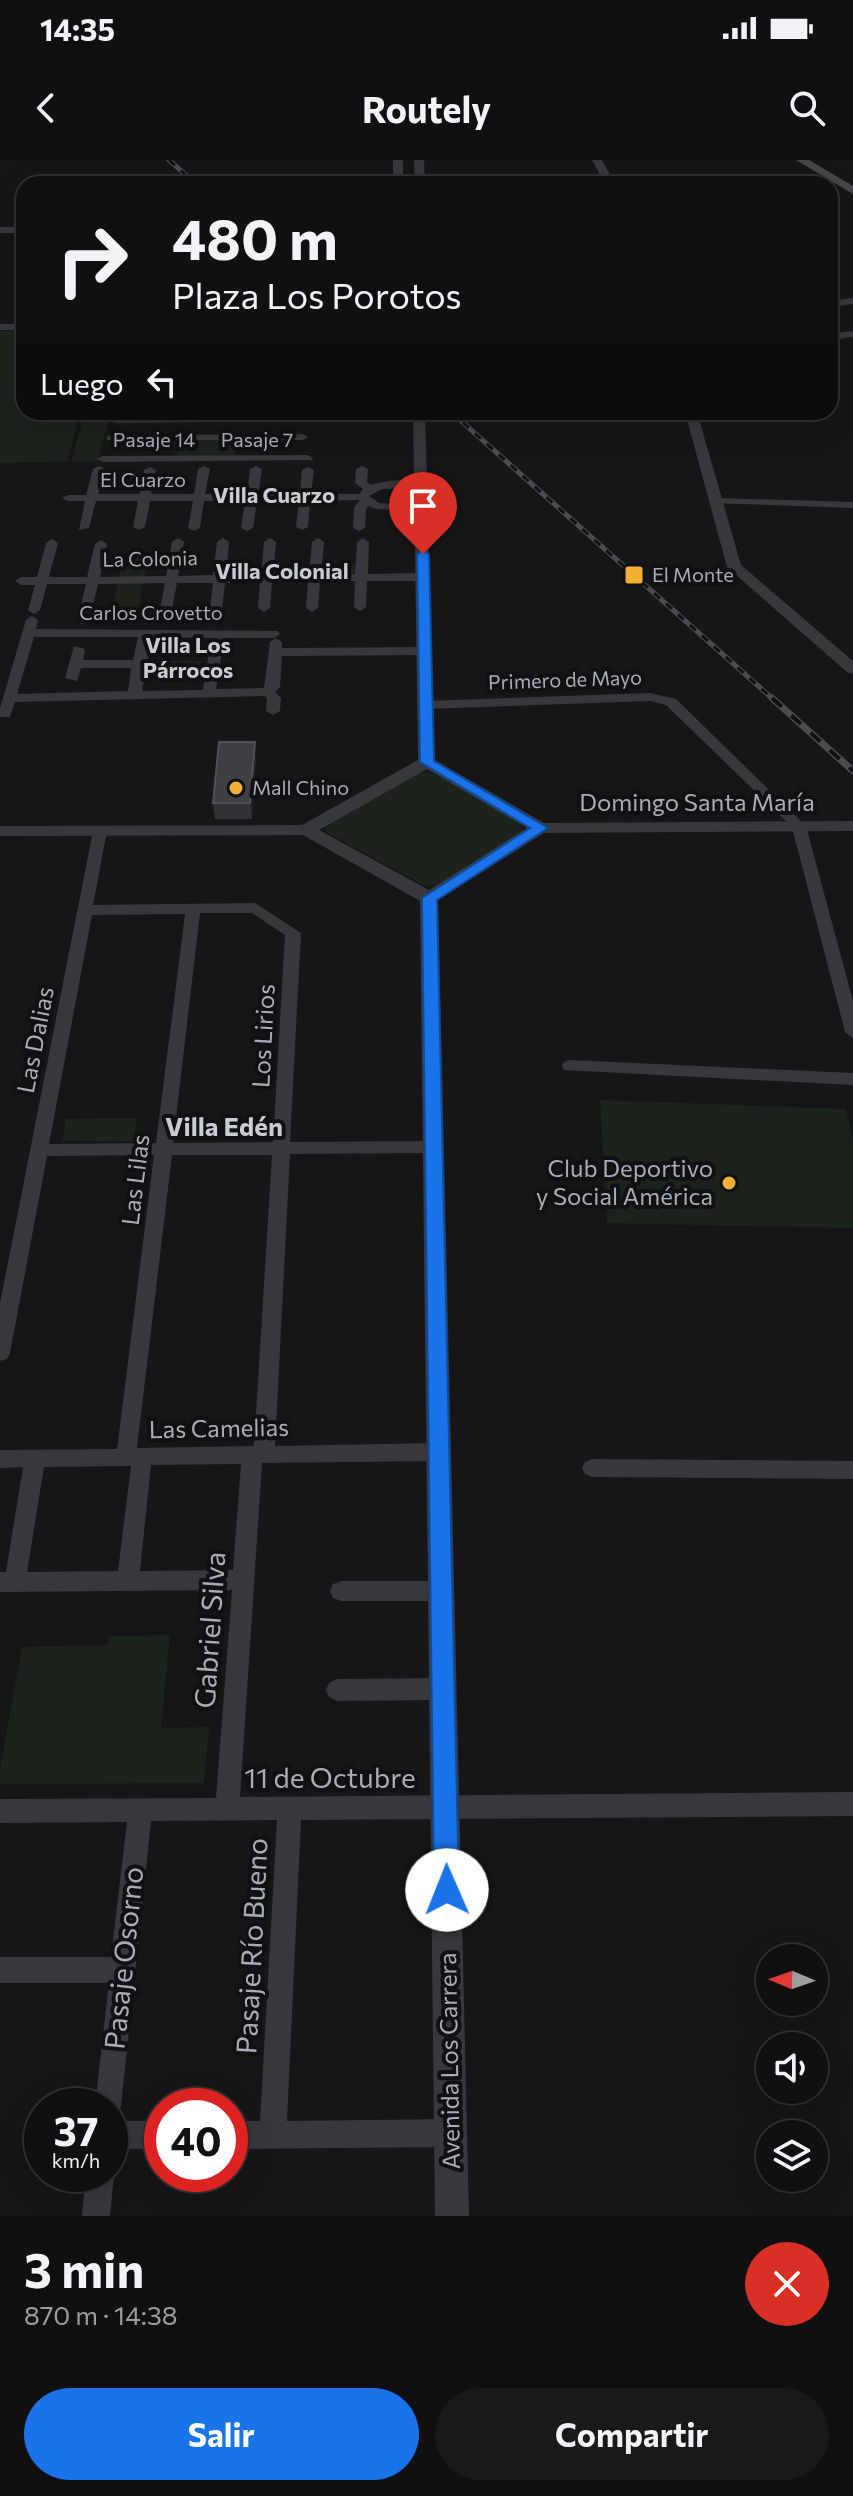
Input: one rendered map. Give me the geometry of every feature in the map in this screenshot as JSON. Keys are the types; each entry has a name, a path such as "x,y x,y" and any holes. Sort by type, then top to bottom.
{"main road":[{"path":"801,160 828,176"}],"street":[{"path":"398,163 419,163"},
{"path":"194,528 211,420"},
{"path":"419,420 427,762"},
{"path":"693,420 730,560 738,573 853,669"},
{"path":"111,438 303,437"},
{"name":"Pasaje 14","path":"91,498 101,464 205,464"},
{"name":"Pasaje 7","path":"205,464 308,464 305,497"},
{"path":"247,528 256,469"},
{"path":"359,528 360,508 366,496 361,481 362,469"},
{"path":"139,527 150,470"},
{"name":"El Cuarzo","path":"68,498 366,496 422,485"},
{"name":"El Cuarzo","path":"366,496 382,507 422,508"},
{"path":"302,527 305,497"},
{"path":"83,528 91,498"},
{"path":"715,501 853,505"},
{"path":"166,609 178,542"},
{"path":"216,609 223,542"},
{"path":"264,608 270,542"},
{"path":"312,608 318,542"},
{"path":"360,607 363,542"},
{"path":"5,714 52,543"},
{"path":"86,609 101,544"},
{"name":"La Colonia","path":"21,581 423,577"},
{"name":"Carlos Crovetto","path":"31,621 147,635 276,629 275,652"},
{"path":"209,695 218,633"},
{"path":"137,694 134,690 143,639 147,635"},
{"path":"79,649 74,671 139,664"},
{"path":"10,698 268,692 273,687 275,652 425,651"},
{"path":"268,692 274,698 273,711"},
{"name":"Primero de Mayo","path":"426,705 650,697 667,700 799,826"},
{"path":"306,830 429,898 540,828 427,762"},
{"path":"0,831 306,830 427,762"},
{"path":"799,826 853,1032"},
{"name":"Domingo Santa María","path":"540,828 853,826"},
{"name":"Las Dalias","path":"0,1353 100,831"},
{"name":"Avenida Los Carrera","path":"429,898 452,2216"},
{"name":"Las Lilas","path":"128,1581 134,1457 163,1149 193,909"},
{"name":"Los Lirios","path":"85,910 258,909 293,932 282,1148 258,1454"},
{"path":"570,1066 853,1079"},
{"path":"39,1150 434,1147"},
{"name":"Las Camelias","path":"0,1459 439,1452"},
{"name":"Gabriel Silva","path":"227,1809 243,1580 258,1454"},
{"path":"35,1458 7,1582 243,1580"},
{"path":"592,1468 853,1470"},
{"path":"341,1591 441,1591"},
{"path":"337,1690 443,1689"},
{"name":"11 de Octubre","path":"0,1811 853,1804"},
{"name":"Pasaje Río Bueno","path":"273,2134 290,1809"},
{"name":"Pasaje Osorno","path":"110,2088 140,1810"},
{"path":"0,1970 122,1970"},
{"path":"248,2135 451,2133"},
{"path":"96,2216 98,2192"}],"shaded area":[{"path":"0,331 16,331 16,420 79,420 67,462 0,463"},
{"path":"83,420 109,420 98,461 71,461"},
{"path":"179,440 237,440 235,456 177,456"},
{"path":"123,556 148,556 137,616 111,616"},
{"path":"356,565 356,572 351,574 225,575 226,566"},
{"path":"152,661 201,661 199,675 149,676"},
{"path":"425,772 437,775 520,823 523,831 438,884 427,887 326,832 327,825"},
{"name":"Club Deportivo y Social América","path":"600,1100 846,1109 853,1143 853,1228 607,1223"},
{"path":"137,1118 134,1141 62,1141 66,1119"},
{"path":"170,1635 161,1728 209,1727 204,1783 0,1784 22,1647 108,1645 109,1636"}],"building":[{"name":"Mall Chino","path":"219,742 255,742 250,803 213,803"}],"railway":[{"path":"169,160 187,176"},
{"path":"460,420 774,700"},
{"path":"772,698 853,771"}],"place":[{"name":"El Monte","path":"634,575"},
{"name":"Mall Chino","path":"236,788"},
{"name":"Club Deportivo y Social América","path":"729,1183"}],"district":[{"name":"Villa Cuarzo","path":"274,495"},
{"name":"Villa Colonial","path":"282,571"},
{"name":"Villa Los Párrocos","path":"188,658"},
{"name":"Villa Edén","path":"224,1127"}],"route":[{"path":"423,554 427,762 540,828 429,898 447,1890"}]}
